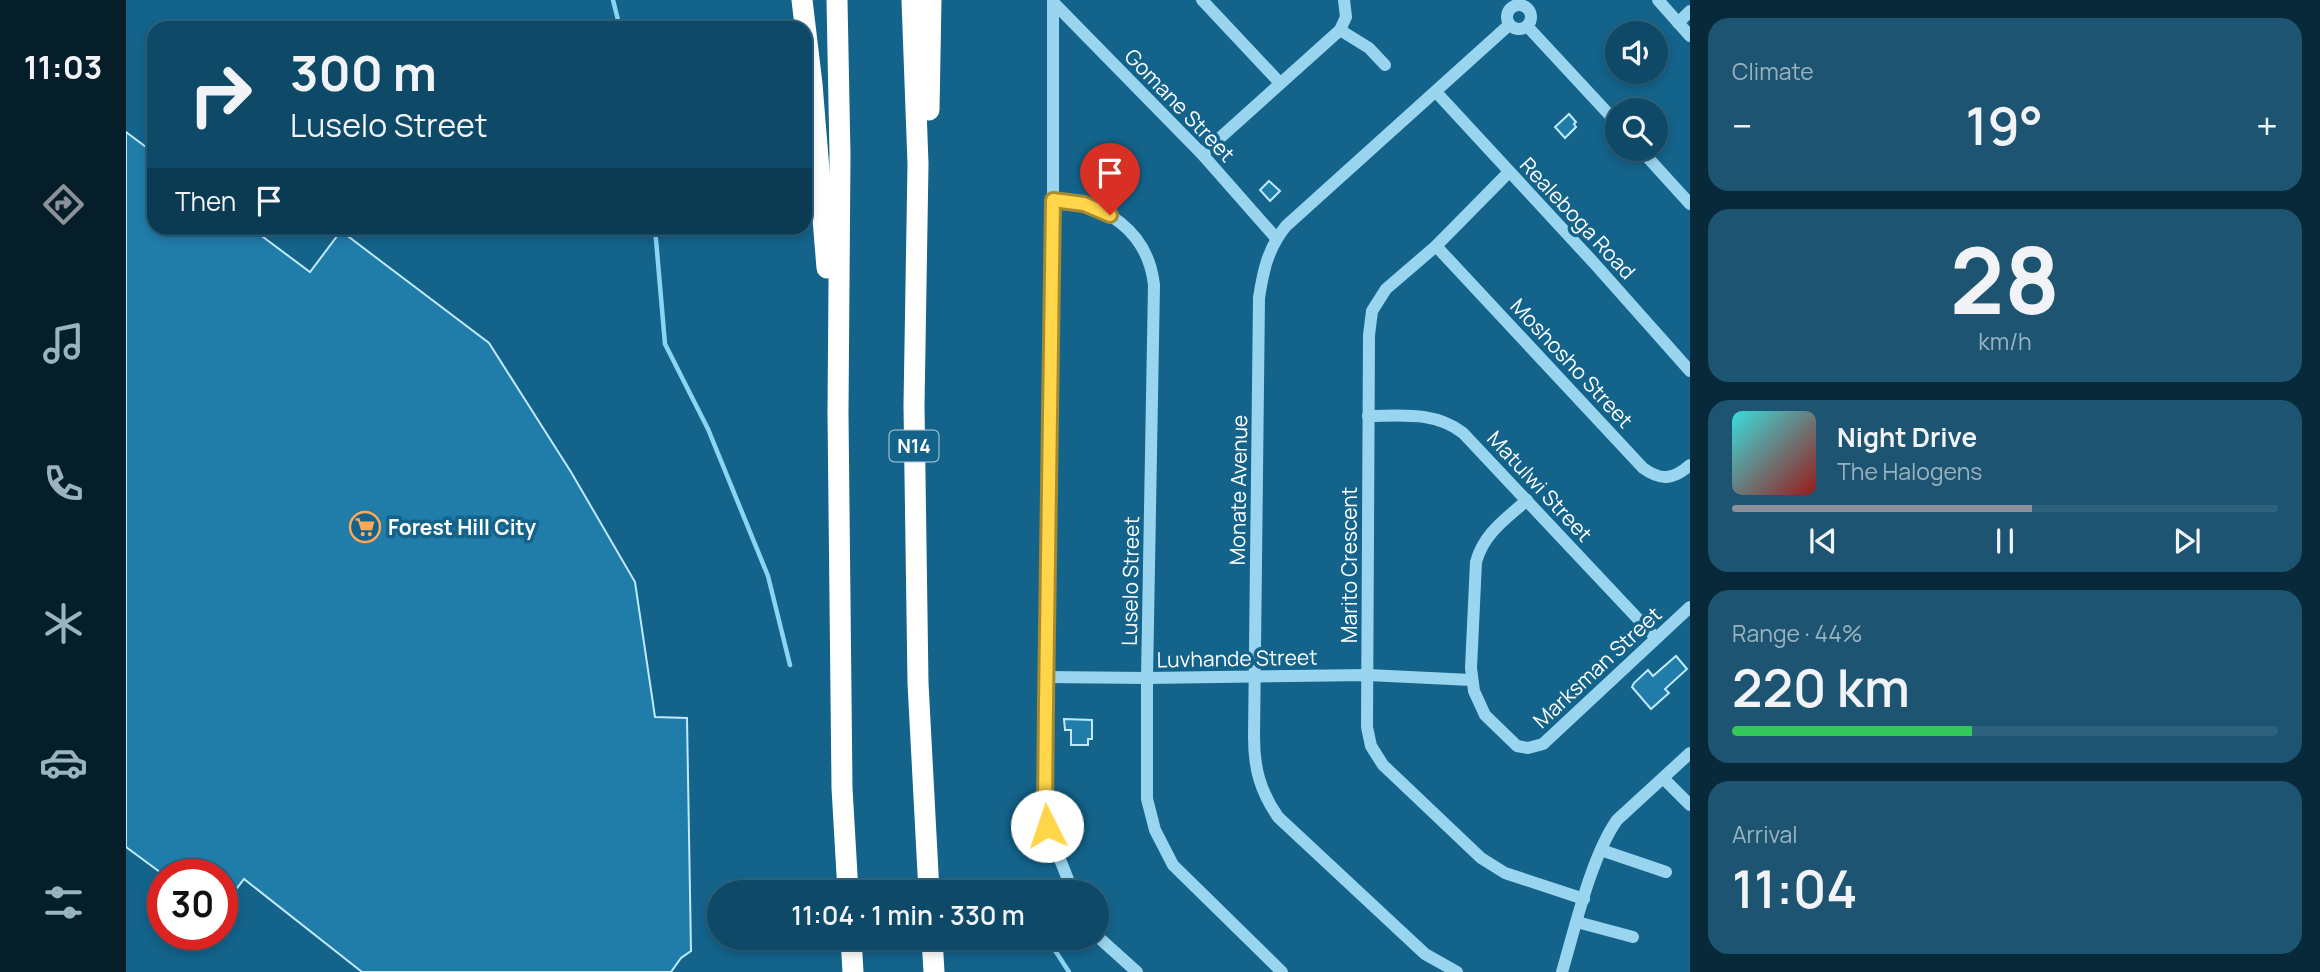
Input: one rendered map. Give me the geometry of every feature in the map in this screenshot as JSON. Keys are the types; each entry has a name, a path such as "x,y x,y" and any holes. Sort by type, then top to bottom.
{"highway":[{"path":"802,0 804,21"},
{"path":"837,0 842,788 847,880"},
{"name":"N14","path":"912,0 918,164 914,405 919,683 928,880"},
{"path":"918,164 928,112 931,0"},
{"path":"812,89 838,413"},
{"path":"852,950 853,972"},
{"path":"933,950 934,972"}],"street":[{"path":"1202,0 1280,83"},
{"path":"1202,154 1340,30 1346,17 1344,0"},
{"path":"1658,0 1690,36"},
{"path":"1053,1 1045,817 1068,880"},
{"name":"Gomane Street","path":"1053,1 1202,154 1276,238"},
{"path":"1506,4 1532,4 1531,18 1527,26 1518,29 1509,25 1506,4"},
{"path":"1678,23 1690,11"},
{"name":"Monate Avenue","path":"1457,972 1425,954 1408,939 1278,817 1261,789 1254,763 1259,299 1266,260 1276,238 1286,226 1509,25"},
{"path":"1527,26 1605,110"},
{"path":"1340,30 1364,45 1385,65"},
{"name":"Realeboga Road","path":"1436,92 1690,371"},
{"path":"1651,161 1690,204"},
{"name":"Marito Crescent","path":"1509,172 1436,246 1386,289 1372,311 1368,416 1367,727 1371,746 1383,765 1481,858 1505,873 1584,899"},
{"name":"Luselo Street","path":"1053,200 1084,204 1110,215 1143,248 1152,270 1154,285 1147,678 1149,810 1161,846 1181,875 1282,972"},
{"name":"Moshosho Street","path":"1436,246 1643,468 1654,477 1668,478 1690,465"},
{"name":"Matulwi Street","path":"1368,416 1428,417 1452,424 1656,638"},
{"name":"Marksman Street","path":"1527,500 1490,532 1481,546 1476,562 1471,680 1478,703 1490,721 1517,746 1535,747 1542,744 1690,607"},
{"name":"Luvhande Street","path":"1046,677 1368,675 1471,680"},
{"path":"1562,972 1584,899 1609,832 1617,820 1690,753"},
{"path":"1662,778 1690,806"},
{"path":"1601,850 1666,873"},
{"path":"1577,922 1633,937"},
{"path":"1109,947 1137,972"}],"building":[{"path":"1569,114 1576,122 1576,127 1565,138 1555,127"},
{"name":"Forest Hill City","path":"126,132 147,148 147,235 260,235 310,272 338,235 346,235 489,343 571,472 635,582 655,717 687,718 691,951 681,958 671,972 362,972 244,879 238,887 238,859 147,859 147,862 126,847"},
{"path":"1269,181 1280,191 1270,201 1260,190"},
{"path":"1676,656 1687,669 1665,689 1669,693 1651,709 1632,687 1648,670 1653,676"},
{"path":"1064,719 1092,720 1092,739 1088,739 1088,745 1071,745 1071,730 1065,730"}],"waterway":[{"path":"613,0 618,21"},
{"path":"656,235 665,344 708,429 768,576 790,665"},
{"path":"1055,950 1069,972"}],"place":[{"name":"Forest Hill City","path":"365,527"}],"route":[{"path":"1047,826 1046,703 1053,200 1084,204 1110,215"}]}
